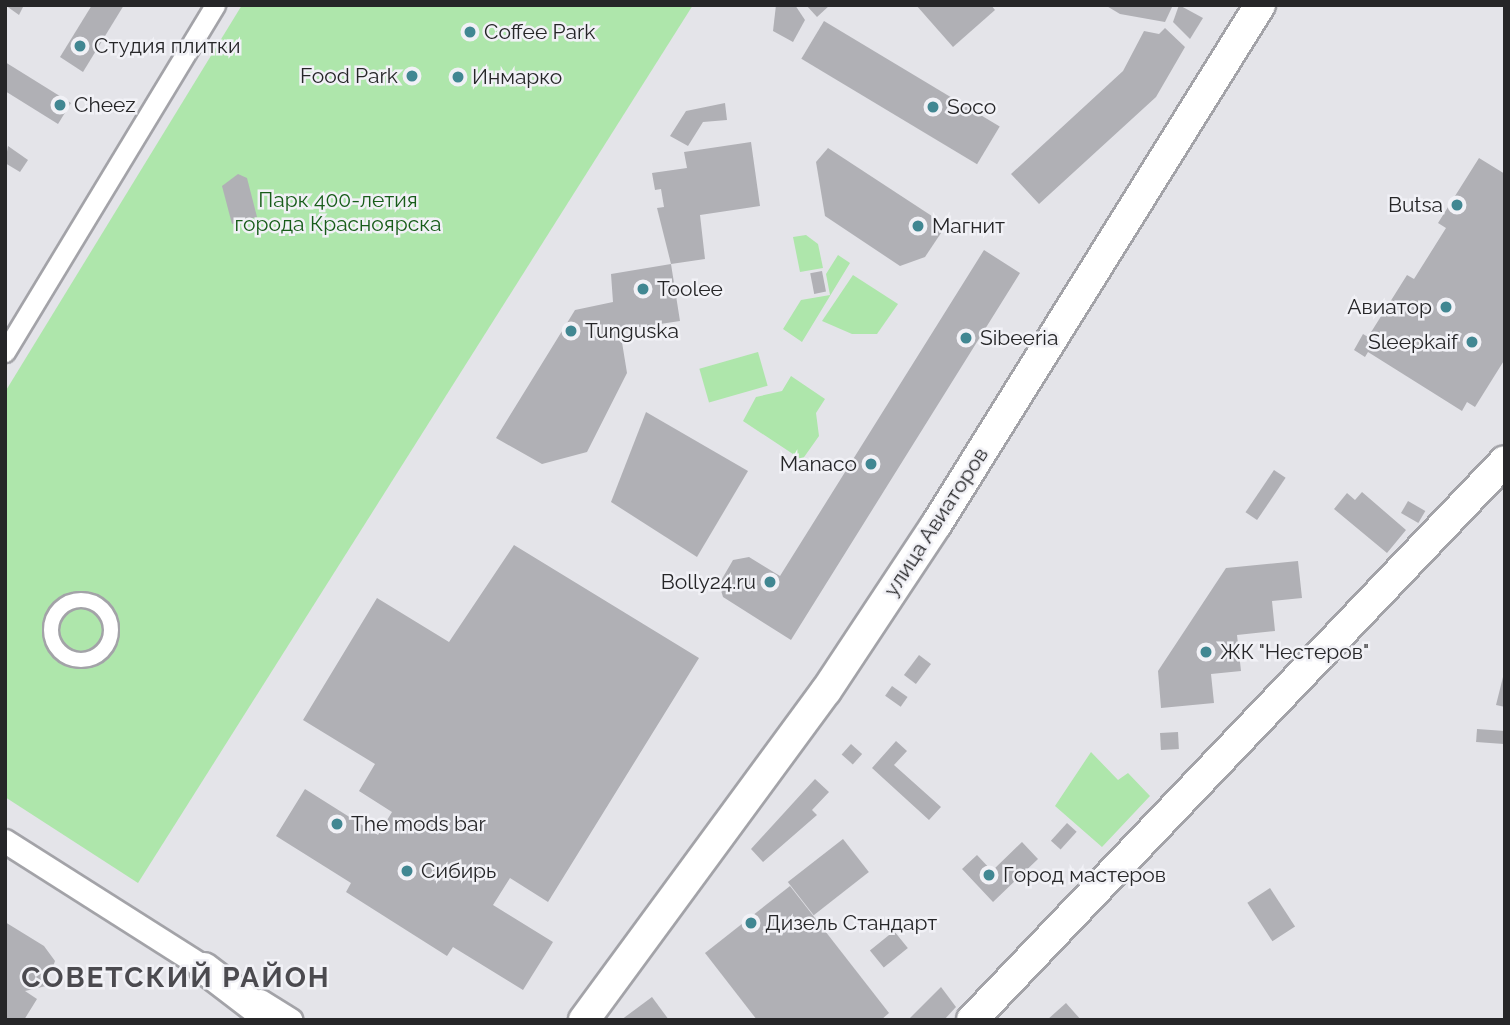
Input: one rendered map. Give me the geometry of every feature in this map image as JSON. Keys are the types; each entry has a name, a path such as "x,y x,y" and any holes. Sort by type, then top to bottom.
{"main road":[{"name":"улица Авиаторов","path":"584,1020 833,680 1260,5"},
{"path":"972,1020 1505,461"},
{"path":"204,968 272,1020"}],"street":[{"path":"5,352 215,5"},
{"path":"85,600 103,609 111,636 102,653 84,660 58,650 53,621 65,605 85,600"},
{"path":"5,841 291,1020"}],"green space":[{"name":"Парк 400-летия города Красноярска","path":"242,5 693,5 138,883 5,797 5,392"},
{"path":"806,235 818,244 823,268 800,272 793,237"},
{"path":"838,255 850,263 802,342 783,329 801,300 830,295 826,274"},
{"path":"853,275 898,304 877,334 852,334 822,321"},
{"path":"758,352 768,386 709,402 699,369"},
{"path":"791,376 825,399 816,413 819,436 802,460 743,421 756,397 782,391"},
{"path":"1091,752 1118,780 1128,773 1150,796 1102,847 1055,806"}],"building":[{"path":"5,5 24,5 19,15"},
{"path":"92,5 124,5 83,72 60,57"},
{"path":"776,5 795,5 805,20 793,42 773,31"},
{"path":"806,5 830,5 817,17"},
{"path":"916,5 991,5 995,10 953,47"},
{"path":"1105,5 1173,5 1165,22 1120,14"},
{"path":"1179,5 1203,18 1190,39 1173,22"},
{"path":"824,21 1000,127 977,164 801,59"},
{"path":"1165,28 1185,47 1156,97 1039,204 1011,174 1123,71 1144,31 1159,34"},
{"path":"5,62 71,103 58,124 5,91"},
{"path":"725,103 727,120 703,122 688,146 670,136 686,111"},
{"path":"751,142 760,206 700,215 705,259 671,264 657,208 664,207 661,189 655,190 652,173 687,168 684,152"},
{"path":"8,146 28,160 20,172 5,163"},
{"path":"828,148 941,222 943,230 925,257 900,266 825,216 816,162"},
{"name":"Авиатор","path":"1479,158 1505,174 1505,359 1475,407 1467,402 1462,411 1368,352 1365,357 1354,350 1363,334 1368,337 1407,275 1414,279 1446,228 1438,223"},
{"path":"238,174 247,178 257,217 232,224 222,186"},
{"path":"984,250 1020,273 791,640 723,597 719,584 733,560 749,557 780,576"},
{"path":"671,264 680,321 620,330 627,373 587,452 542,464 496,438 575,310 613,302 611,274"},
{"path":"822,271 826,292 814,294 810,273"},
{"path":"646,412 748,471 697,557 611,502"},
{"path":"1274,470 1286,478 1257,520 1245,512"},
{"path":"1362,492 1406,530 1387,553 1334,509 1347,493 1355,500"},
{"path":"1408,501 1425,511 1418,523 1401,513"},
{"path":"514,545 699,658 548,902 510,878 493,905 553,942 523,990 453,947 447,956 346,892 351,883 276,836 305,789 378,835 392,812 359,791 375,764 303,720 377,598 449,642"},
{"name":"ЖК \"Нестеров\"","path":"1298,561 1302,598 1272,601 1275,631 1237,635 1241,671 1211,674 1214,703 1161,708 1158,671 1226,568"},
{"path":"919,655 931,664 916,684 904,675"},
{"path":"1505,674 1505,707 1496,705"},
{"path":"892,686 908,697 901,707 885,696"},
{"path":"1477,729 1505,731 1504,744 1476,742"},
{"path":"1178,732 1179,749 1161,750 1160,733"},
{"path":"896,741 907,751 894,765 941,807 929,820 872,768"},
{"path":"851,744 862,754 853,764 842,754"},
{"path":"815,779 829,792 812,810 817,815 763,862 751,849"},
{"path":"1067,823 1077,832 1061,850 1051,841"},
{"path":"843,839 869,872 814,915 788,882"},
{"path":"1022,842 1038,859 993,902 962,869 977,855 992,871"},
{"path":"790,886 889,1013 881,1020 757,1020 705,953"},
{"path":"1270,888 1295,927 1272,941 1247,903"},
{"path":"5,922 44,946 55,961 46,986 25,991 37,999 24,1020 5,1020"},
{"path":"894,931 908,948 884,968 870,951"},
{"path":"941,987 956,1007 944,1020 908,1020"},
{"path":"652,997 669,1020 621,1020"},
{"path":"1066,1003 1081,1020 1047,1020"}],"place":[{"name":"Coffee Park","path":"470,32"},
{"name":"Студия плитки","path":"80,46"},
{"name":"Food Park","path":"412,76"},
{"name":"Инмарко","path":"458,77"},
{"name":"Cheez","path":"60,105"},
{"name":"Soco","path":"933,107"},
{"name":"Butsa","path":"1457,205"},
{"name":"Магнит","path":"918,226"},
{"name":"Toolee","path":"643,289"},
{"name":"Авиатор","path":"1446,307"},
{"name":"Tunguska","path":"571,331"},
{"name":"Sibeeria","path":"966,338"},
{"name":"Sleepkaif","path":"1472,342"},
{"name":"Manaco","path":"871,464"},
{"name":"Bolly24.ru","path":"770,582"},
{"name":"ЖК \"Нестеров\"","path":"1206,652"},
{"name":"The mods bar","path":"337,824"},
{"name":"Сибирь","path":"407,871"},
{"name":"Город мастеров","path":"989,875"},
{"name":"Дизель Стандарт","path":"751,923"}],"district":[{"name":"СОВЕТСКИЙ РАЙОН","path":"176,978"}]}
